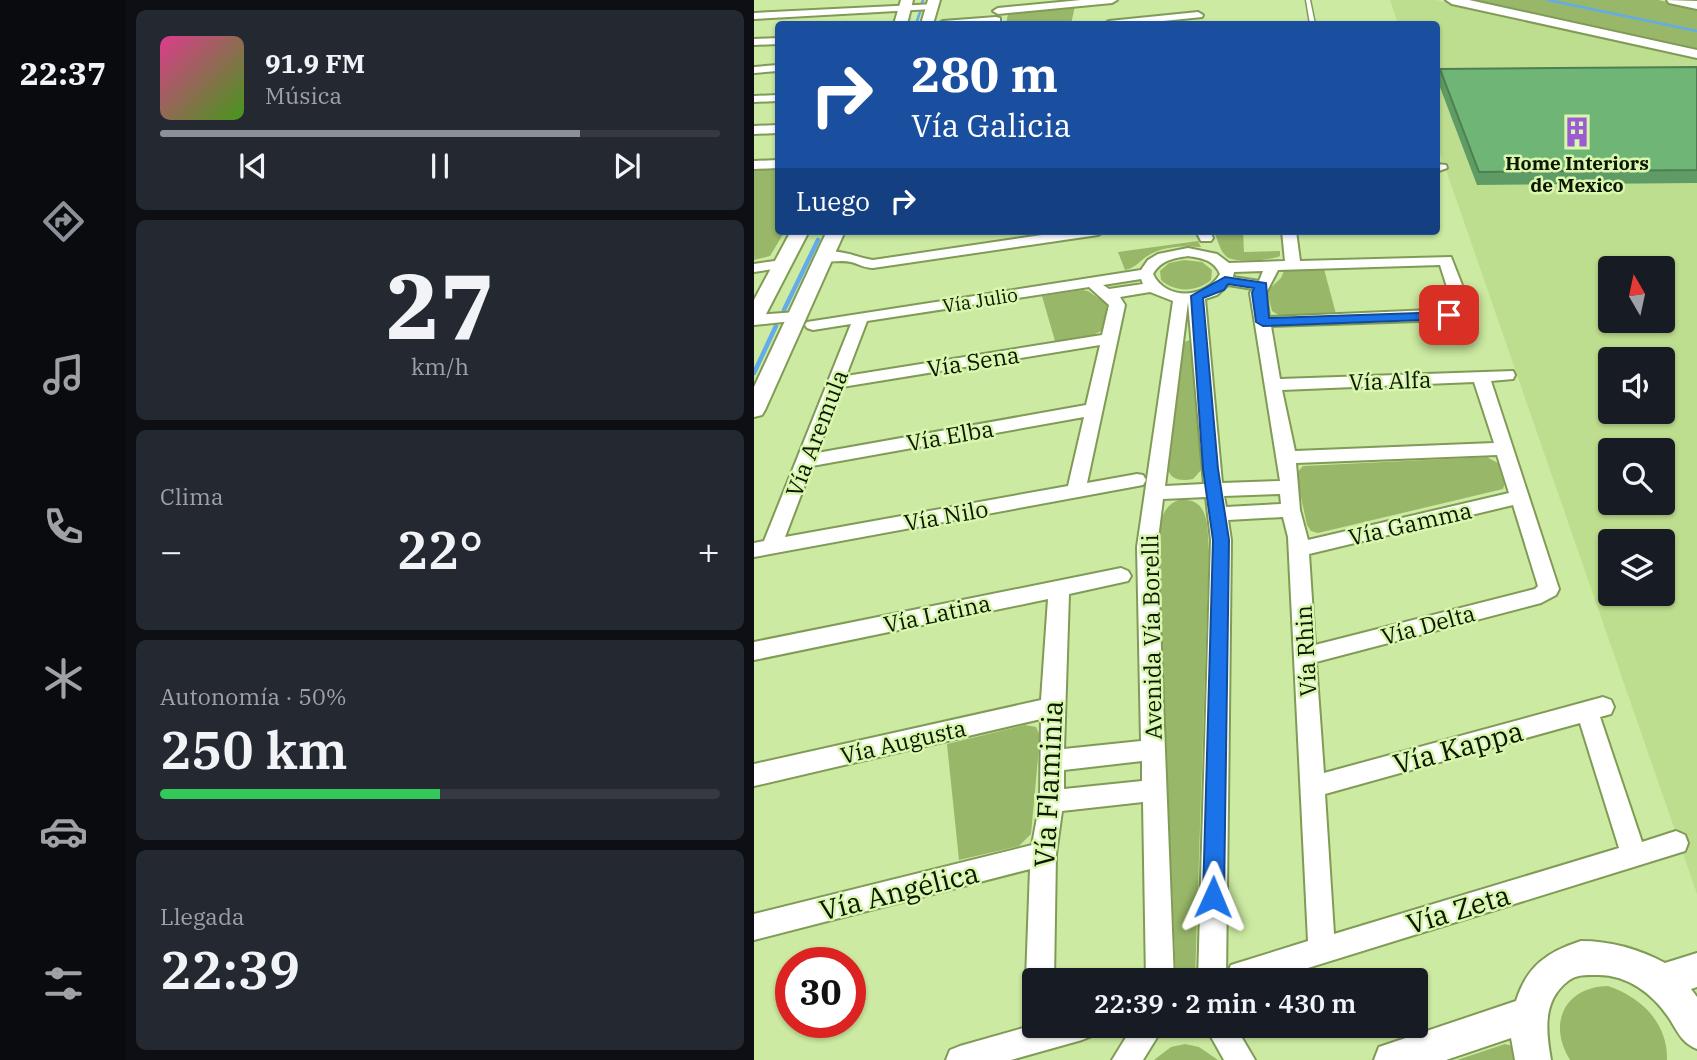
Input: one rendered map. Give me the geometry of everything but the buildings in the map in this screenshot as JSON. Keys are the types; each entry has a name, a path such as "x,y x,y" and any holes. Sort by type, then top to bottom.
{"street":[{"path":"959,21 1112,0"},
{"path":"1176,21 1198,20 1197,0"},
{"path":"1452,0 1697,54"},
{"path":"1673,0 1697,5"},
{"path":"754,16 933,3 928,21"},
{"path":"901,21 907,4"},
{"path":"754,42 775,41"},
{"path":"754,70 775,68"},
{"path":"754,99 775,98"},
{"path":"754,131 775,129"},
{"path":"754,165 775,164"},
{"path":"754,319 798,235"},
{"path":"754,411 805,321 824,257 835,235"},
{"path":"824,257 852,257 866,264 873,264 1042,235"},
{"path":"1290,235 1294,265"},
{"path":"1148,280 1155,261 1175,253 1188,252 1211,256 1225,274 1261,286"},
{"path":"1225,274 1270,265 1446,260 1462,305 1462,312 1449,315 1263,322"},
{"path":"754,268 782,264"},
{"name":"Vía Rhin","path":"1270,265 1271,274 1258,293 1287,457 1287,487 1299,549 1322,950"},
{"path":"1148,280 1159,292 1189,297 1219,287 1225,274"},
{"path":"1108,294 1148,280"},
{"name":"Vía Julio","path":"754,319 805,321 861,318 1093,283 1148,280"},
{"path":"1076,491 1117,305 1115,299 1098,290 1093,283"},
{"name":"Avenida Vía Borelli","path":"1189,297 1189,322 1221,540 1212,968"},
{"name":"Vía Aremula","path":"763,548 805,461 861,318"},
{"name":"Avenida Vía Borelli","path":"1160,968 1147,547 1155,492 1189,322"},
{"name":"Vía Sena","path":"835,383 1110,339"},
{"name":"Vía Alfa","path":"1274,385 1507,375"},
{"path":"1481,376 1520,497"},
{"name":"Vía Elba","path":"805,461 1095,409"},
{"path":"1287,457 1505,449"},
{"name":"Vía Nilo","path":"763,548 1137,480"},
{"path":"1155,492 1287,487"},
{"name":"Vía Gamma","path":"1299,549 1520,497"},
{"name":"Vía Delta","path":"1305,656 1541,595 1549,589 1520,497"},
{"path":"1217,514 1291,510"},
{"name":"Vía Latina","path":"754,651 1121,576"},
{"name":"Vía Flaminia","path":"1040,968 1043,855 1052,801 1052,707 1059,589"},
{"name":"Vía Augusta","path":"754,775 1052,707"},
{"name":"Vía Kappa","path":"1313,787 1595,709 1634,856"},
{"path":"1052,761 1153,750"},
{"path":"1052,801 1155,790"},
{"name":"Vía Zeta","path":"1264,968 1676,843"},
{"name":"Vía Angélica","path":"754,927 1043,855"},
{"path":"1533,1060 1528,1040 1527,1015 1534,991 1549,973 1568,961 1592,957 1617,960 1661,982 1684,1008 1697,1031"},
{"path":"1661,982 1697,970"},
{"path":"1392,1060 1527,1015"},
{"path":"960,1060 1022,1038"},
{"path":"1126,1060 1140,1038"},
{"path":"1227,1038 1242,1060"}],"lane":[{"path":"1308,0 1312,21"}],"shaded area":[{"path":"1390,0 1436,0 1697,59 1697,894 1440,153 1440,21 1397,21"},
{"path":"1468,0 1658,0 1697,8 1697,51"},
{"path":"1075,6 1072,21 1007,21 1008,14"},
{"path":"775,168 775,235 783,235 770,256 754,260 754,169"},
{"path":"1216,235 1243,235 1244,252 1280,251 1280,256 1236,260 1222,251"},
{"path":"1198,241 1201,247 1161,250 1125,270 1118,252"},
{"path":"1184,260 1202,262 1212,270 1211,280 1193,289 1179,289 1161,280 1160,271 1169,263"},
{"path":"1324,269 1336,314 1280,316 1272,311 1267,291 1281,278 1284,271"},
{"path":"1082,290 1107,304 1103,330 1093,335 1055,341 1042,296"},
{"path":"1193,341 1202,469 1193,479 1181,480 1172,476 1168,469 1184,342"},
{"path":"1487,457 1498,463 1505,483 1503,489 1318,533 1311,531 1307,525 1296,474 1303,466"},
{"path":"1179,500 1189,500 1202,509 1207,525 1209,552 1195,968 1175,968 1157,556 1160,523 1172,504"},
{"path":"1025,725 1036,727 1040,736 1031,834 1019,846 959,860 947,744"},
{"path":"1608,986 1631,997 1650,1013 1663,1034 1667,1060 1570,1060 1560,1033 1564,1010 1571,1000 1581,993"},
{"path":"1185,1044 1199,1047 1218,1060 1154,1060 1171,1047"},
{"path":"1505,1044 1513,1046 1520,1060 1457,1060"}],"waterway":[{"path":"1548,0 1697,31"},
{"path":"917,21 921,9"},
{"path":"784,310 818,240"},
{"path":"754,373 776,326"}],"place":[{"name":"Home Interiors de Mexico","path":"1577,132"}],"route":[{"path":"1213,897 1221,540 1213,491 1197,296 1209,293 1225,280 1261,286 1258,293 1263,322 1449,315"}]}
